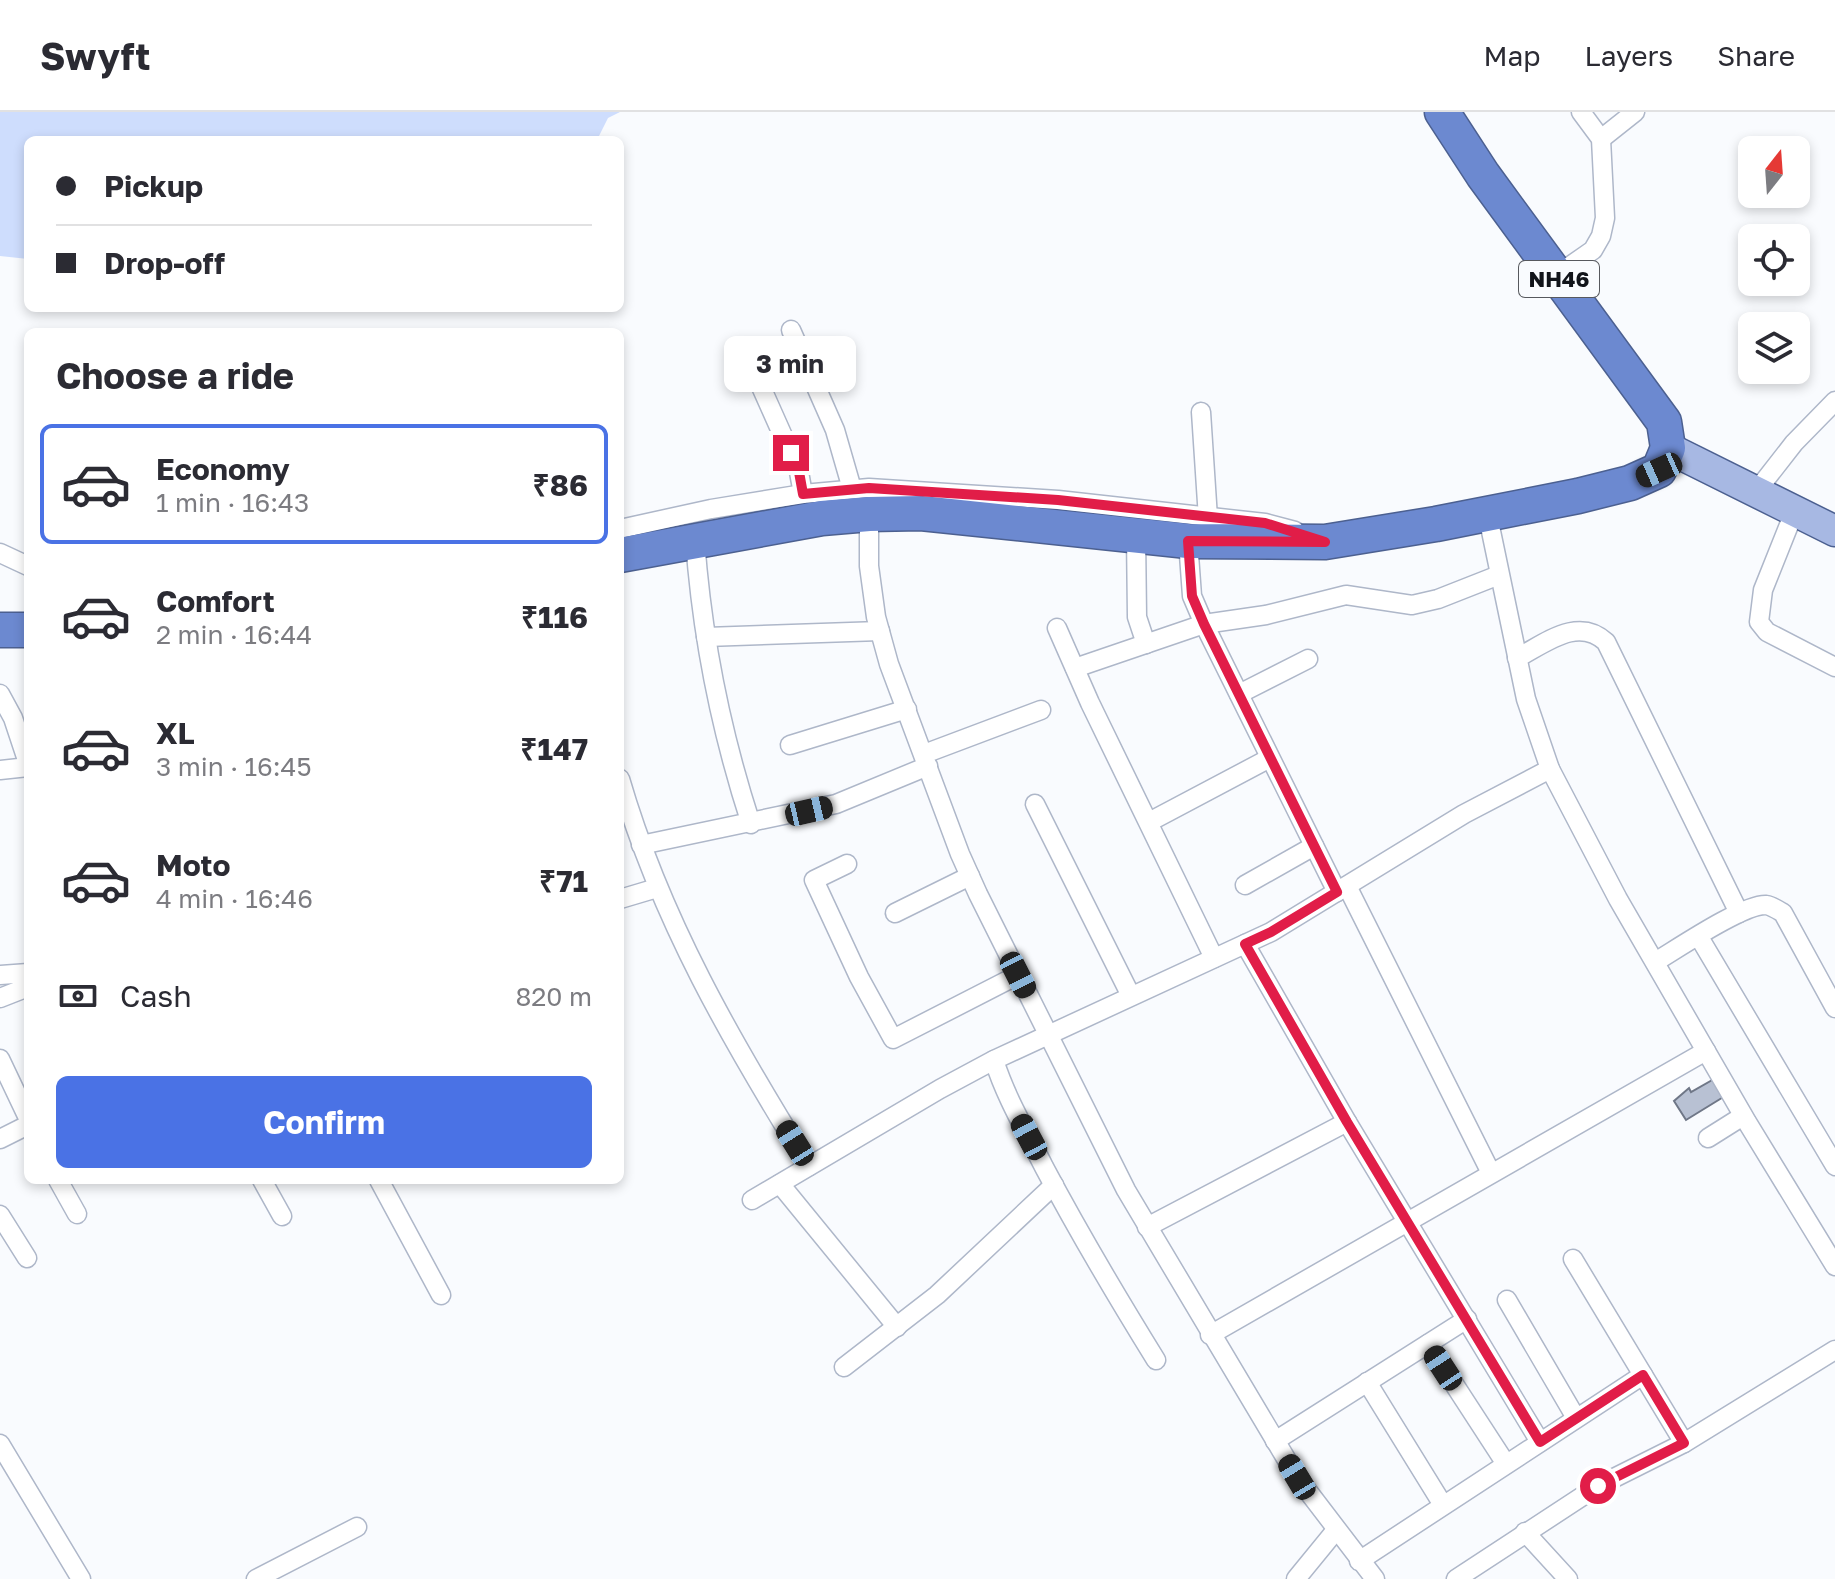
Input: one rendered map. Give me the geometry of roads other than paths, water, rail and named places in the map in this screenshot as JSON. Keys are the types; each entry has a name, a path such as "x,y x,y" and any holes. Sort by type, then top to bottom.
{"highway":[{"name":"NH46","path":"1442,112 1483,175 1664,422 1668,448"},
{"path":"624,554 822,518 861,502 921,513 1136,535 1198,529 1325,542 1436,524 1630,483 1659,470 1668,448"},
{"path":"0,630 24,630"}],"main road":[{"path":"1668,448 1835,531"}],"street":[{"path":"1557,275 1593,250 1601,236 1605,218 1601,139 1581,112"},
{"path":"1601,139 1635,112"},
{"path":"791,330 835,430 861,502 880,631 889,664 970,876 1147,1227 1297,1477 1375,1579"},
{"path":"750,362 799,472 803,494"},
{"path":"1755,493 1794,443 1835,401"},
{"path":"1201,412 1198,529 1192,596 1314,846 1342,889 1491,1173"},
{"path":"861,502 869,488 1058,500 1198,529"},
{"path":"624,528 711,509 803,494 861,502"},
{"path":"1795,510 1763,590 1759,622 1767,632 1835,667"},
{"path":"1487,512 1526,699 1550,769 1743,1116 1829,1241 1835,1266"},
{"path":"1136,535 1137,617 1146,644"},
{"path":"695,540 699,592 714,683 751,824"},
{"path":"0,553 24,564"},
{"path":"1075,668 1204,624 1266,615 1346,595 1412,605 1438,599 1499,575"},
{"path":"1057,628 1214,958"},
{"path":"706,637 880,631"},
{"path":"1517,658 1569,631 1596,633 1606,642 1739,913"},
{"path":"1239,694 1308,659"},
{"path":"0,694 13,718 24,750"},
{"path":"790,745 907,709"},
{"path":"641,845 836,804 926,760 1041,710"},
{"path":"1149,822 1270,758"},
{"path":"0,770 24,760"},
{"path":"752,1200 994,1060 1271,932 1464,814 1550,769"},
{"path":"1035,804 1131,996"},
{"path":"625,813 693,967 752,1073 809,1166"},
{"path":"1245,885 1314,846"},
{"path":"847,864 814,880 859,977 893,1039 1018,975"},
{"path":"895,913 970,876"},
{"path":"624,898 657,888"},
{"path":"1655,962 1739,913 1764,905 1783,913 1835,1008"},
{"path":"1699,937 1835,1166"},
{"path":"1245,944 1347,1122 1540,1442"},
{"path":"0,975 24,973"},
{"path":"0,998 24,989"},
{"path":"1210,1335 1706,1051"},
{"path":"0,1059 24,1110"},
{"path":"994,1060 1004,1089 1054,1185 1104,1277 1156,1360"},
{"path":"1708,1138 1743,1116"},
{"path":"1147,1227 1347,1122"},
{"path":"0,1139 24,1127"},
{"path":"60,1184 77,1214"},
{"path":"264,1184 282,1216"},
{"path":"381,1184 441,1295"},
{"path":"780,1184 897,1327"},
{"path":"844,1367 937,1295 1054,1185"},
{"path":"0,1215 27,1258"},
{"path":"1573,1259 1684,1443"},
{"path":"1507,1300 1576,1418"},
{"path":"1275,1441 1467,1319"},
{"path":"1428,1344 1506,1464"},
{"path":"1462,1577 1598,1486 1684,1443 1835,1350"},
{"path":"1359,1561 1643,1375"},
{"path":"1367,1382 1443,1505"},
{"path":"3,1456 81,1579"},
{"path":"256,1579 357,1527"},
{"path":"1296,1579 1336,1530"},
{"path":"1525,1532 1568,1579"}]}
